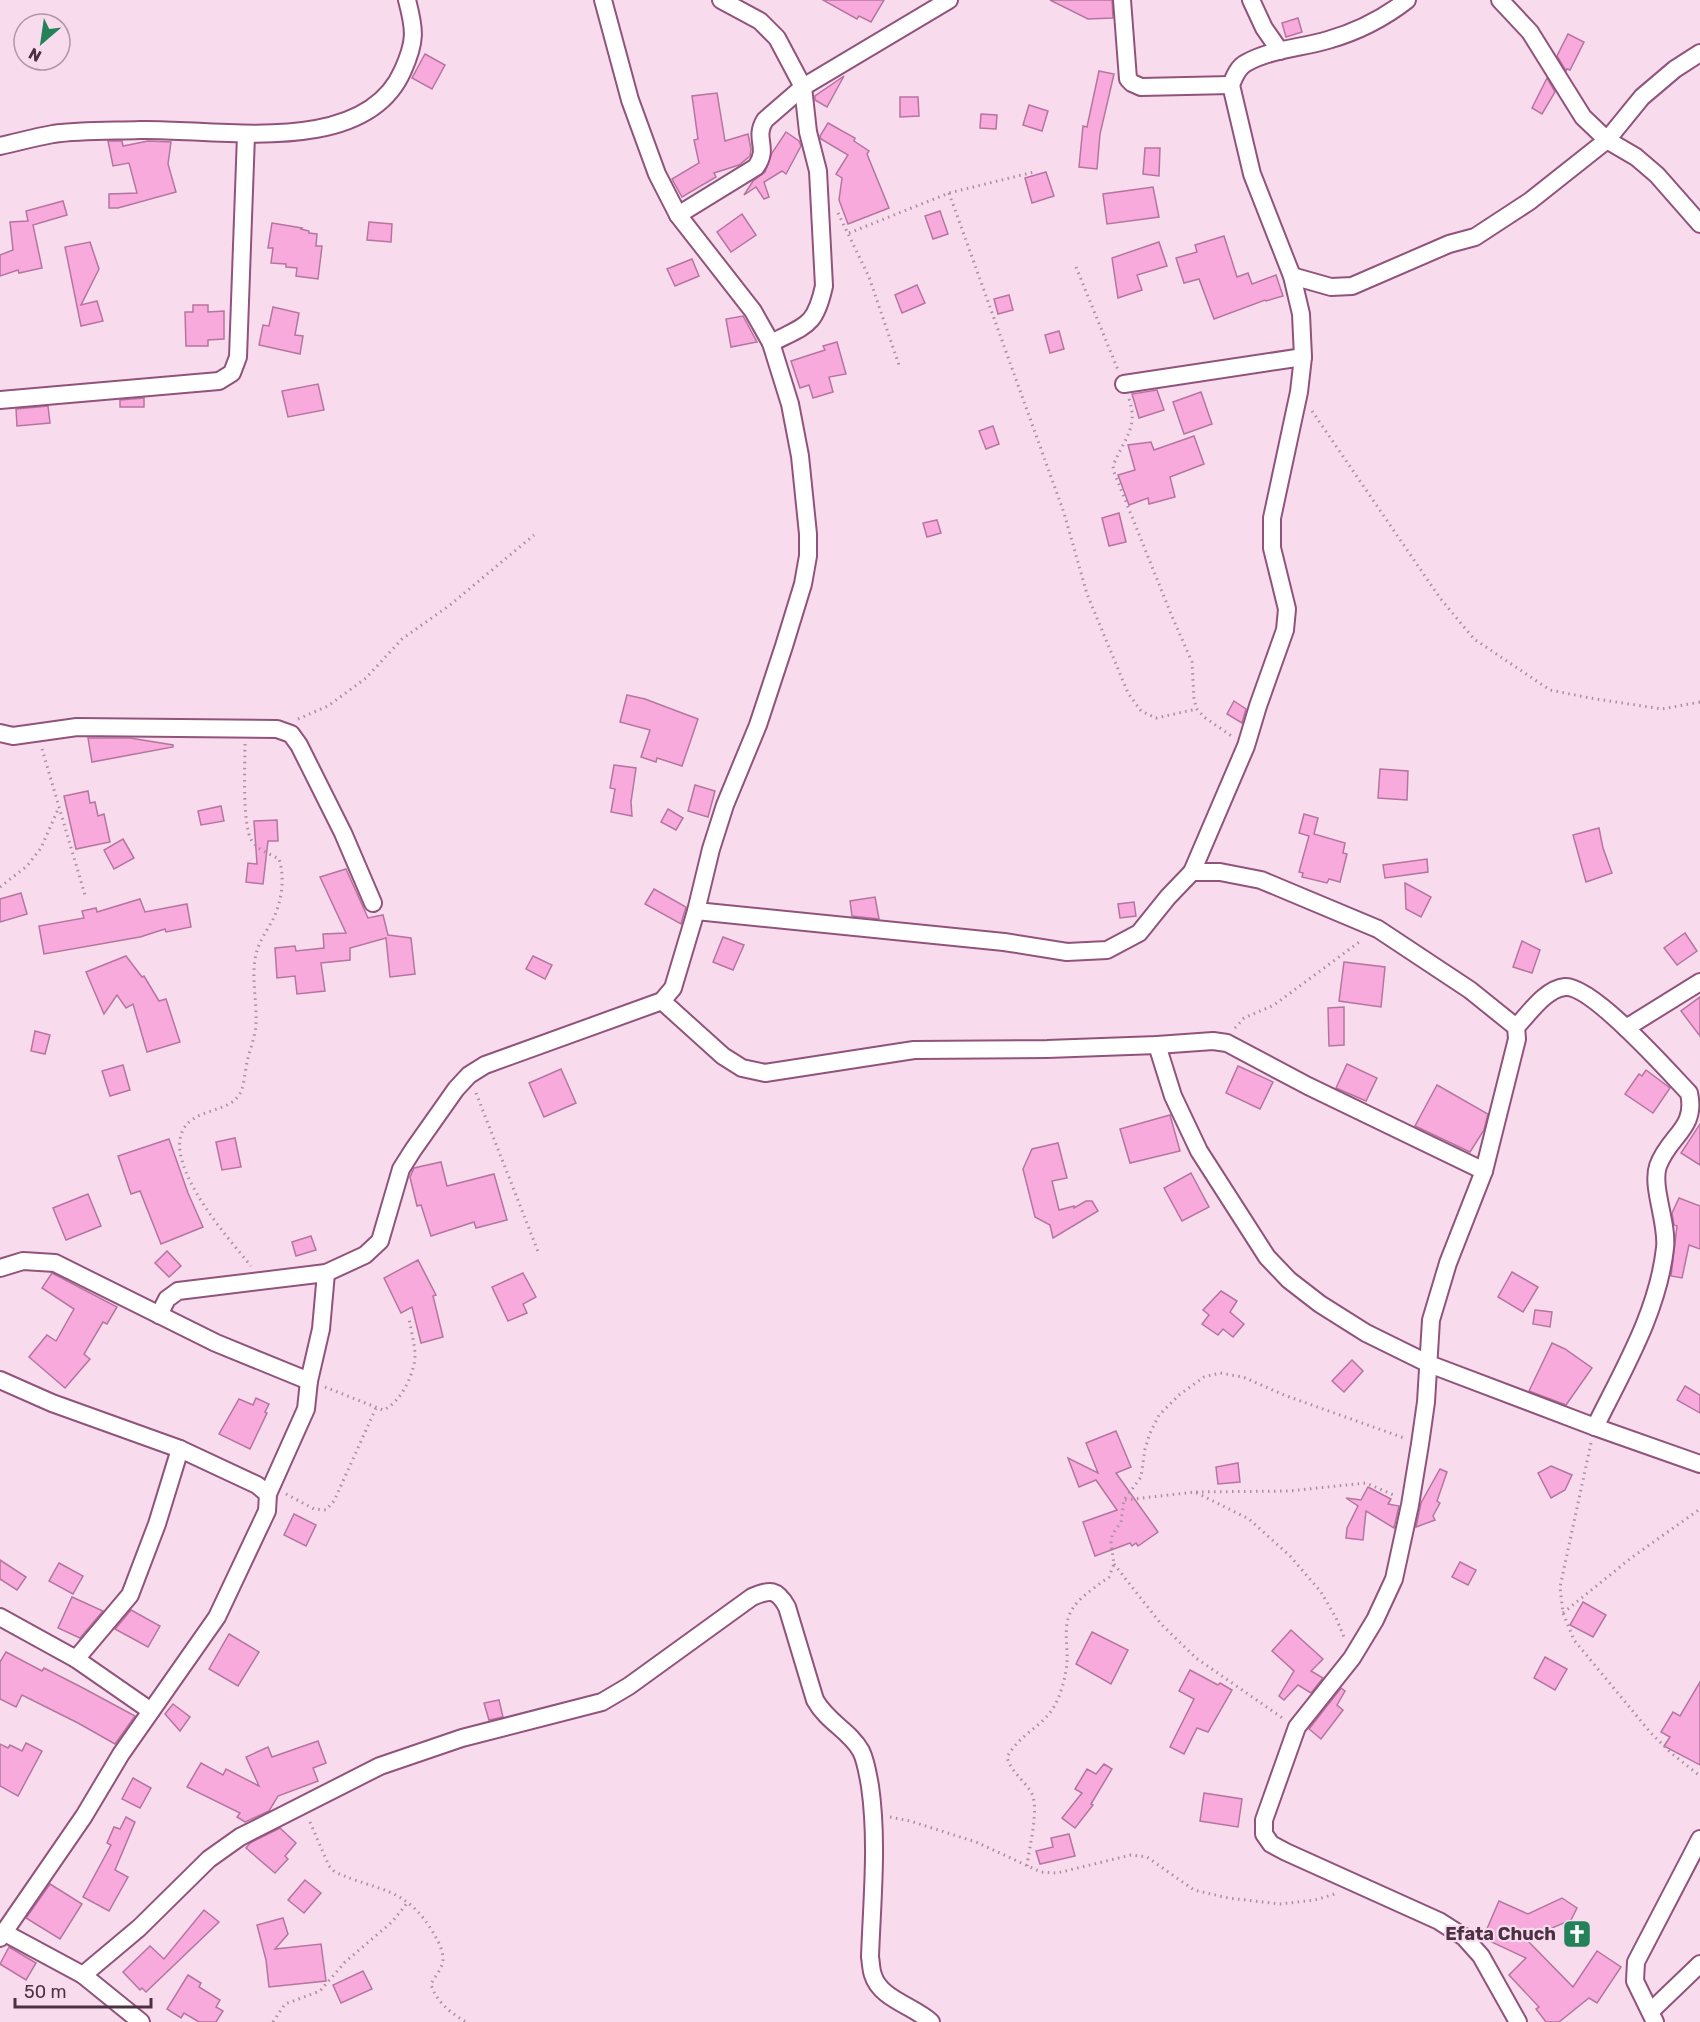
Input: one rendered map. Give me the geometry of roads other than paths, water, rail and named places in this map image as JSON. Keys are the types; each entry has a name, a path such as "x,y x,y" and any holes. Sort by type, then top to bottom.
{"street":[{"path":"0,146 55,134 142,130 246,135 306,130 338,124 369,111 397,85 411,54 415,30 407,0"},
{"path":"159,1315 167,1299 178,1291 326,1273 365,1255 380,1241 401,1169 456,1089 469,1075 484,1065 662,1001 673,988 696,911 714,838 762,713 803,584 808,556 808,534 800,456 790,405 771,343 753,311 678,215 657,174 630,100 603,0"},
{"path":"721,0 760,21 777,38 802,87 808,132 818,171 824,286 814,319 771,343"},
{"path":"678,215 756,167 763,158 759,133 761,126 802,87 949,0"},
{"path":"1122,0 1128,79 1132,83 1141,87 1231,86"},
{"path":"1251,0 1264,28 1280,51"},
{"path":"696,911 982,940 1067,952 1107,950 1139,933 1192,872 1246,746 1285,630 1287,609 1272,548 1272,518 1299,392 1303,357 1300,314 1292,276 1252,174 1231,86 1241,67 1247,62 1329,39 1360,27 1380,19 1407,0"},
{"path":"1500,0 1530,32 1583,117 1606,140 1636,157 1657,175 1700,224"},
{"path":"1292,276 1331,287 1352,286 1449,244 1475,237 1530,201 1606,140 1642,97 1675,69 1700,53"},
{"path":"0,400 219,381 232,373 238,357 246,135"},
{"path":"1124,384 1303,357"},
{"path":"0,733 13,736 77,727 197,727 277,729 291,734 299,745 343,833 373,903"},
{"path":"1192,872 1220,872 1261,880 1378,929 1470,990 1516,1027 1517,1039 1484,1171 1439,1289 1431,1320 1429,1364 1420,1443 1410,1505 1394,1579 1375,1620 1352,1658 1297,1727 1271,1795 1264,1820 1264,1834 1271,1844 1286,1852 1438,1921 1464,1937 1481,1956 1518,2022"},
{"path":"1626,1028 1700,982"},
{"path":"1516,1027 1550,992 1564,987 1575,988 1626,1028 1689,1093 1692,1105 1691,1117 1667,1148 1658,1167 1658,1189 1666,1235 1663,1268 1653,1305 1595,1427"},
{"path":"662,1001 723,1056 742,1068 765,1073 914,1050 1047,1049 1227,1042 1308,1086 1484,1171"},
{"path":"1157,1045 1173,1096 1199,1151 1267,1257 1289,1280 1320,1304 1366,1333 1429,1364 1700,1464"},
{"path":"0,1268 23,1261 55,1263 216,1343 309,1381"},
{"path":"141,2022 83,1975 3,1936 84,1816 121,1754 217,1617 267,1511 269,1490 306,1409 309,1381 321,1329 326,1273"},
{"path":"0,1380 52,1403 180,1449 269,1490"},
{"path":"76,1659 130,1595 157,1524 180,1449"},
{"path":"83,1975 139,1928 209,1859 240,1837 380,1766 462,1738 602,1702 629,1686 752,1597 766,1591 782,1597 787,1606 815,1700 823,1714 850,1737 862,1752 874,1814 870,1956 872,1975 879,1987 931,2022"},
{"path":"0,1617 76,1659 151,1711"},
{"path":"1700,1839 1636,1962 1635,1981 1653,2017 1700,1964"}],"place":[{"name":"Efata Chuch","path":"1577,1934"}]}
